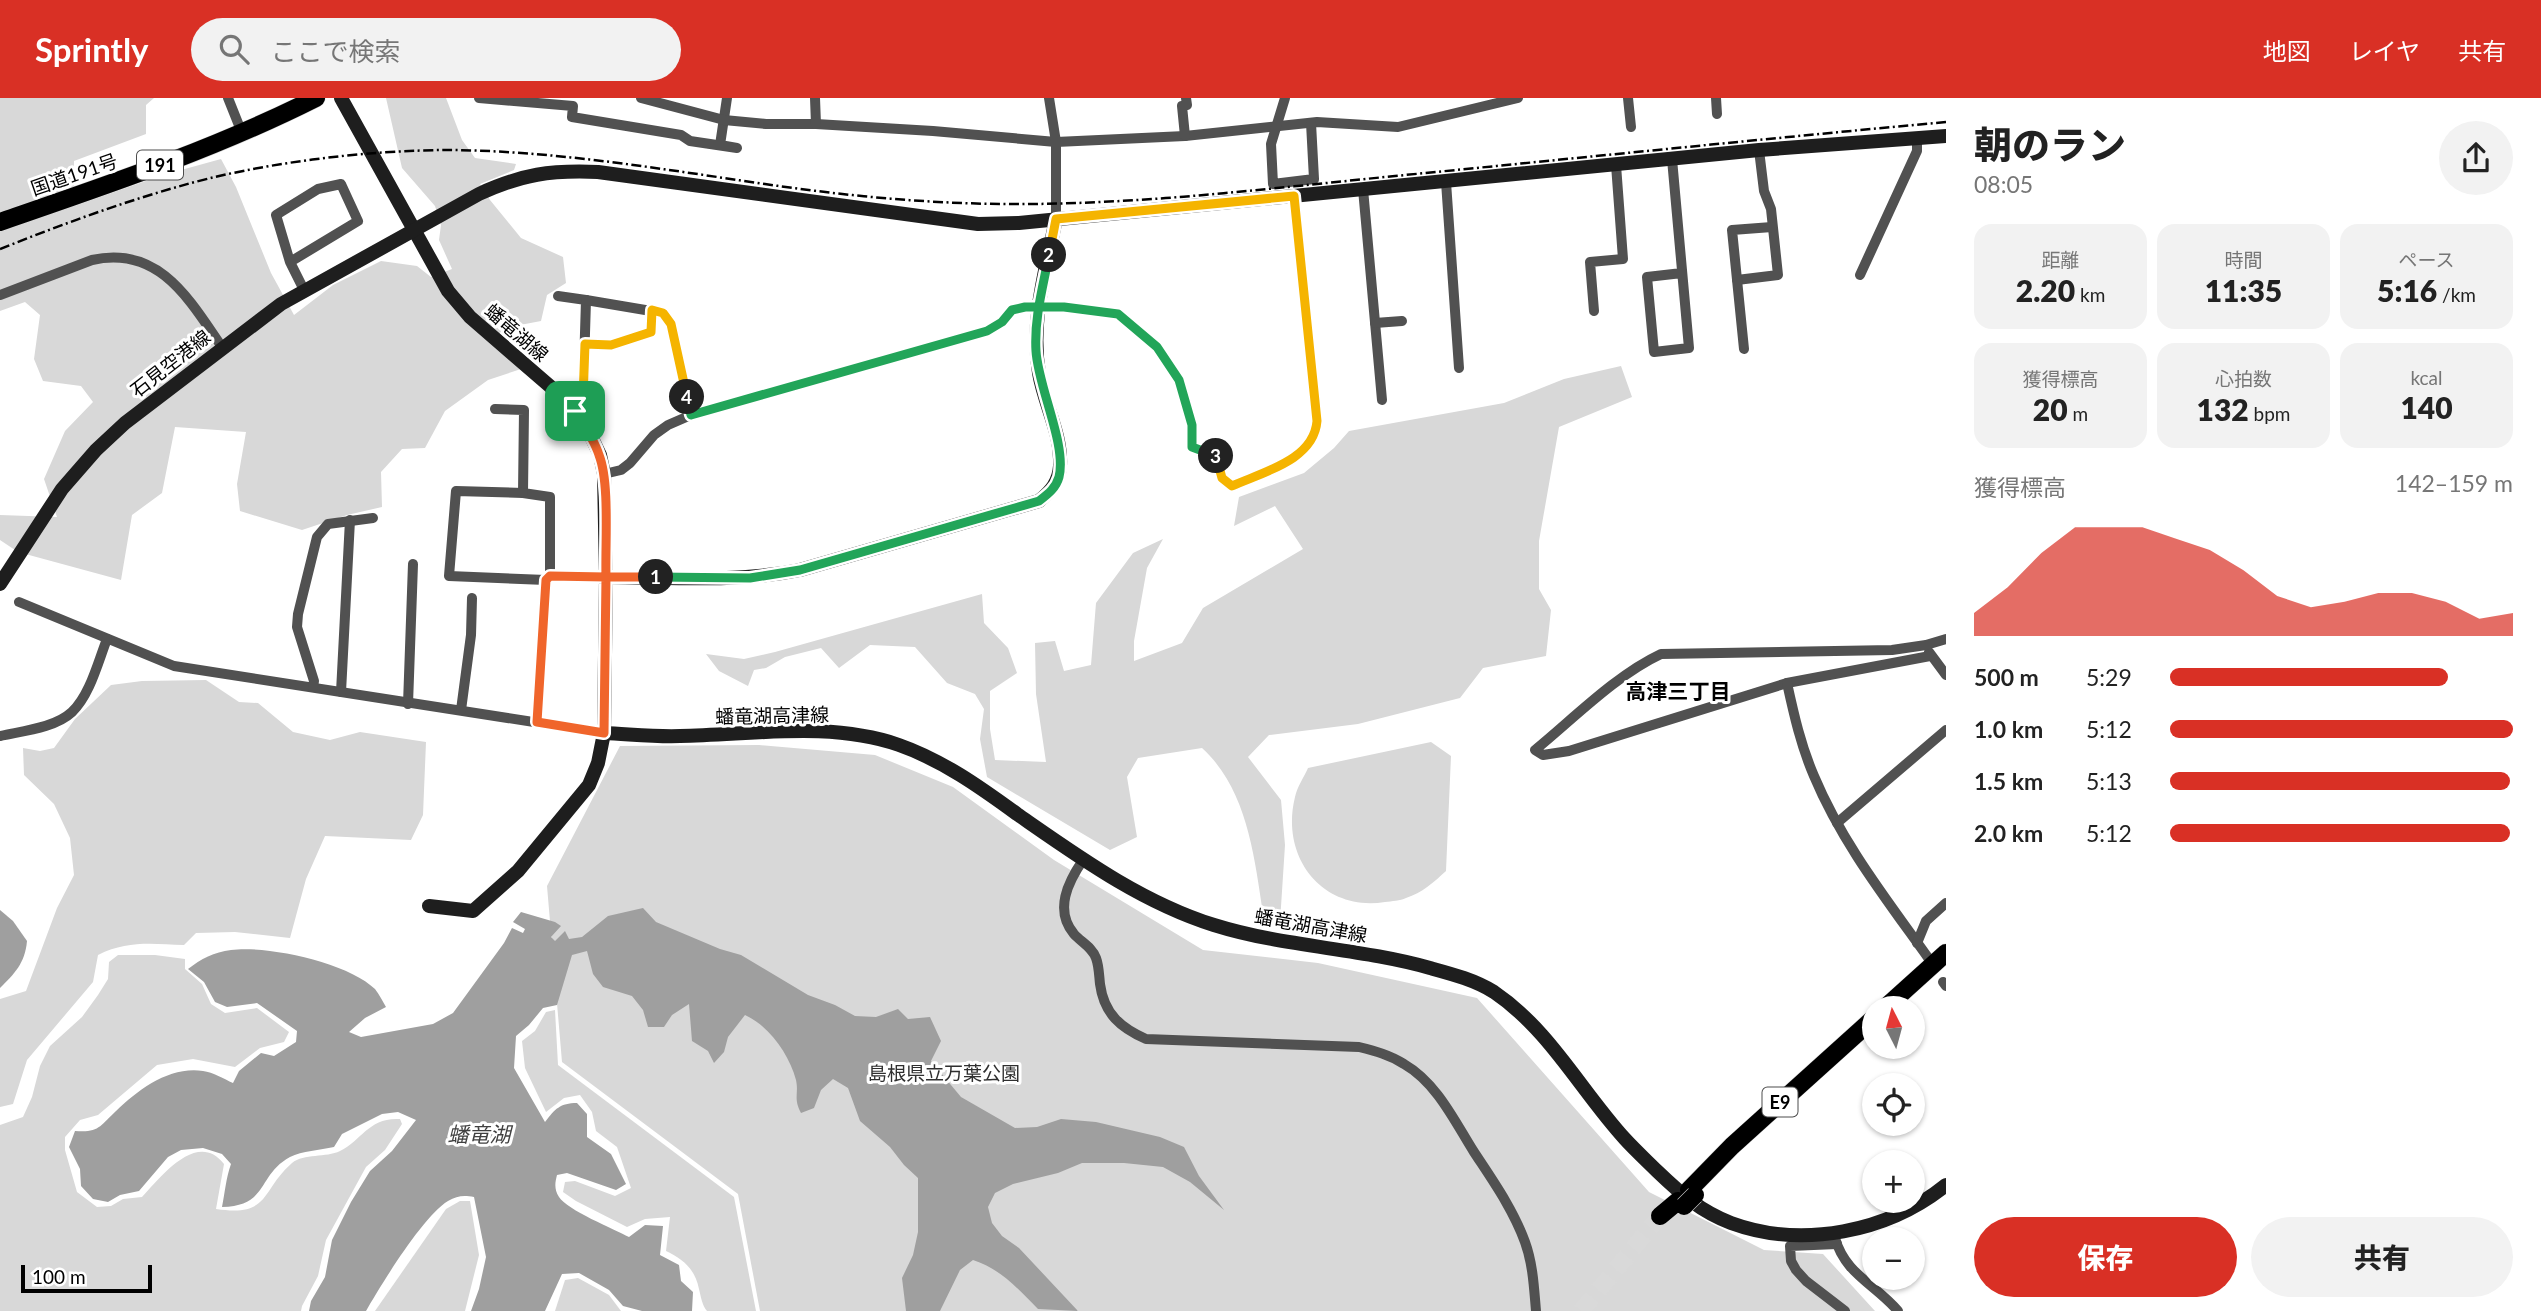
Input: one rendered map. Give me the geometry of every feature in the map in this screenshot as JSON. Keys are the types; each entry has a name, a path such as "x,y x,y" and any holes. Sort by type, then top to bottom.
{"highway":[{"name":"国道191号","path":"0,222 140,173 242,133 316,98"},
{"path":"1898,996 1940,958"},
{"path":"1906,996 1940,958"},
{"name":"E9","path":"1686,1198 1732,1146 1862,1029"},
{"name":"E9","path":"1665,1218 1862,1038"}],"main road":[{"name":"蟠竜湖線","path":"341,98 448,291 470,317 575,411 600,455 604,474 604,733 598,763 589,785 518,871 473,911 429,906"},
{"name":"石見空港線","path":"0,584 62,489 96,450 125,423 222,347 304,290 508,181 536,173 569,171 612,174 978,224 1019,223 1759,150 1946,136"},
{"path":"606,577 750,578 775,575 826,563 1039,501 1052,491 1059,478 1060,464 1057,439 1039,374 1036,333 1038,308 1056,219"},
{"name":"蟠竜湖高津線","path":"604,733 675,737 820,731 863,736 899,745 946,766 1083,860 1148,899 1215,926 1256,936 1406,961 1458,975 1492,991 1521,1015 1553,1047 1624,1138 1698,1209 1757,1231 1835,1239 1894,1216 1946,1185"}],"street":[{"path":"228,98 242,133"},
{"path":"479,98 573,106 572,117 681,135 690,141 737,148 720,145 727,98"},
{"path":"641,98 724,120 933,131 1056,142 1185,135 1311,123 1398,127 1512,98"},
{"path":"815,98 816,124"},
{"path":"1049,98 1056,142 1056,219"},
{"path":"1185,135 1182,106 1187,105 1186,98"},
{"path":"1285,98 1279,125 1271,144 1273,184 1314,179 1311,123"},
{"path":"1628,98 1631,127"},
{"path":"1716,98 1717,114"},
{"path":"1860,275 1917,151 1917,138"},
{"path":"1737,280 1778,275 1771,209 1764,191 1759,150"},
{"path":"1672,159 1689,348 1654,352 1647,277 1682,273"},
{"path":"1594,311 1590,261 1623,259 1616,165"},
{"path":"1446,182 1459,368"},
{"path":"290,262 358,221 341,184 318,189 276,215 290,262 304,290"},
{"path":"1363,189 1382,400"},
{"path":"604,474 621,470 654,435 668,425 691,415 987,331 1002,322 1012,310 1025,307 1064,307 1118,314 1148,337 1179,380 1192,425 1192,447 1216,455 1222,478 1232,486 1299,455 1316,434 1317,421 1294,196"},
{"path":"1744,349 1732,230 1772,227"},
{"path":"0,295 92,260 124,257 154,267 167,276 222,347"},
{"path":"558,296 663,313 671,324 691,415"},
{"path":"575,411 583,399 586,300"},
{"path":"585,344 611,345 651,332 652,310"},
{"path":"1375,323 1402,321"},
{"path":"495,409 524,410 523,493"},
{"path":"537,722 548,578 550,497 523,493 456,491 449,576 548,578 606,577"},
{"path":"313,687 314,681 297,627 317,537 328,524 373,518"},
{"path":"341,692 350,520"},
{"path":"408,704 413,564"},
{"path":"461,710 471,635 472,598"},
{"path":"19,602 174,666 604,733"},
{"path":"0,736 42,726 70,713 82,701 107,639"},
{"path":"1928,650 1660,650 1535,750 1543,755 1569,751 1787,683 1928,650 1946,639"},
{"path":"1928,650 1946,676"},
{"path":"1787,683 1797,729 1813,775 1838,824 1874,884 1917,943 1940,958"},
{"path":"1838,824 1946,730"},
{"path":"1083,860 1070,879 1063,901 1066,921 1075,935 1095,955 1102,995 1115,1021 1128,1031 1146,1039 1359,1047 1405,1064 1423,1078 1440,1099 1514,1214 1526,1244 1533,1276 1536,1311"},
{"path":"1917,943 1926,921 1946,903"},
{"path":"1845,1311 1806,1281 1791,1261 1790,1246 1835,1239 1849,1268 1885,1296 1898,1311"}],"green space":[{"path":"0,98 154,98 146,105 146,134 74,161 74,206 163,175 221,159 236,187 271,273 294,315 333,285 381,261 417,266 431,277 452,269 439,240 441,225 435,206 402,168 386,98 446,98 462,140 475,158 516,164 514,170 480,184 521,238 563,257 566,283 547,295 541,321 504,328 491,343 521,369 488,380 445,411 425,448 402,449 381,472 382,507 302,530 240,511 237,484 246,432 175,427 162,493 132,515 121,580 18,552 0,540 0,515 57,517 44,479 65,431 93,402 81,386 43,381 34,359 40,315 25,302 0,311"},
{"path":"1621,366 1632,397 1559,427 1539,541 1539,589 1551,610 1546,656 1483,668 1460,698 1358,724 1269,735 1248,757 1281,800 1285,845 1280,922 1263,913 1252,846 1239,803 1217,764 1202,748 1138,758 1127,777 1137,837 1110,850 987,777 980,739 984,709 975,694 947,683 915,647 870,645 839,668 821,648 785,657 766,668 754,670 748,686 719,671 706,654 744,659 982,594 984,623 1008,648 1017,673 990,691 990,729 995,760 1046,762 1036,694 1035,643 1055,641 1064,671 1091,665 1096,603 1133,553 1163,539 1147,568 1134,641 1134,661 1182,643 1203,608 1303,549 1275,506 1234,526 1239,497 1304,473 1334,448 1349,431 1504,403 1564,379"},
{"path":"206,680 239,702 258,703 293,732 330,740 360,732 426,742 423,815 411,840 325,836 306,879 290,938 235,932 196,933 184,945 130,945 98,955 93,982 27,1060 13,1104 0,1107 0,999 26,991 57,908 74,875 70,838 54,804 24,775 23,748 40,751 54,748 75,719 111,685 142,681"},
{"path":"1431,742 1451,756 1446,871 1423,890 1396,901 1362,903 1342,898 1325,889 1311,876 1300,859 1294,840 1292,819 1295,797 1308,768"},
{"name":"島根県立万葉公園","path":"759,745 875,755 953,787 1054,860 1203,950 1318,963 1477,998 1649,1192 1764,1250 1823,1254 1875,1311 760,1311 738,1194 562,1062 547,886 620,746"},
{"path":"118,955 155,955 185,959 185,969 202,984 211,1004 225,1013 257,1008 289,1032 284,1042 260,1048 235,1067 193,1059 157,1065 98,1115 80,1120 65,1137 65,1150 77,1192 97,1207 111,1206 123,1199 142,1197 180,1160 202,1152 213,1155 224,1164 216,1209 247,1209 263,1200 282,1173 297,1160 340,1151 373,1125 389,1119 400,1119 402,1124 385,1150 366,1167 326,1240 318,1276 301,1311 0,1311 0,1125 23,1117 32,1097 40,1066 50,1046 82,1017 108,979 109,962"},
{"path":"555,1010 558,1065 734,1197 756,1311 707,1311 691,1270 683,1261 666,1251 670,1217 645,1219 627,1227 563,1192 565,1182 575,1181 615,1196 631,1188 617,1147 596,1131 592,1112 580,1095 564,1098 546,1112 525,1068 522,1041 535,1031 546,1012"},
{"path":"460,1201 470,1201 479,1255 465,1311 375,1311 446,1209"},
{"path":"578,1278 609,1295 621,1311 555,1311 565,1280"}],"water":[{"name":"蟠竜湖","path":"643,908 656,922 741,955 808,995 855,1016 876,1017 898,1009 908,1019 930,1017 941,1041 931,1061 961,1097 1015,1128 1037,1127 1061,1119 1096,1122 1160,1137 1184,1147 1199,1176 1224,1210 1190,1182 1163,1167 1082,1163 1058,1173 1013,1184 995,1193 988,1207 992,1223 1078,1311 1038,1309 1001,1274 973,1260 960,1270 940,1311 906,1311 902,1278 913,1255 918,1232 918,1178 890,1147 860,1121 848,1088 833,1079 821,1090 814,1108 801,1113 797,1103 793,1070 777,1042 762,1026 745,1015 728,1037 724,1052 714,1063 708,1051 692,1041 689,1004 672,1015 664,1027 648,1027 643,1010 632,996 603,987 593,974 587,951 572,955 557,1005 543,1008 516,1036 514,1068 545,1122 558,1108 577,1103 587,1114 587,1137 611,1154 626,1184 616,1190 567,1173 557,1175 555,1186 559,1197 581,1213 629,1237 645,1225 663,1226 660,1255 679,1265 681,1281 693,1292 692,1311 642,1311 623,1306 609,1290 579,1273 562,1274 545,1311 471,1311 486,1257 474,1197 463,1196 448,1201 427,1221 403,1252 366,1311 309,1311 311,1301 325,1277 332,1240 351,1202 370,1171 392,1151 416,1120 398,1112 382,1114 342,1134 334,1147 290,1157 272,1172 255,1195 237,1205 222,1207 231,1164 222,1154 203,1148 181,1150 168,1157 139,1191 120,1195 108,1202 93,1199 81,1186 80,1169 69,1147 75,1131 89,1131 98,1127 145,1087 167,1076 191,1070 203,1071 233,1083 239,1071 261,1053 274,1056 296,1042 297,1031 257,1003 227,1007 215,1002 204,982 188,969 208,956 225,951 265,950 307,958 347,971 375,989 386,1007 365,1018 349,1032 361,1037 433,1024 453,1013 512,928 523,933 525,929 513,922 521,912 561,926 551,937 555,941 565,931 569,939 582,937 608,916"},
{"path":"0,910 13,921 27,941 18,967 0,988"}],"tunnel":[{"path":"1581,1311 1660,1216"}],"railway":[{"path":"0,249 110,208 209,179 277,165 384,152 451,150 530,154 864,196 931,202 1031,204 1213,194 1946,122"}],"district":[{"name":"高津三丁目","path":"1678,690"}],"route":[{"path":"575,411 583,399 585,344 611,345 651,332 652,310 663,313 671,324 691,415 987,331 1002,322 1012,310 1025,307 1038,308 1064,307 1118,314 1148,337 1179,380 1192,425 1192,447 1216,455 1222,478 1232,486 1299,455 1316,434 1317,421 1294,196 1056,219 1038,308 1036,333 1039,374 1057,439 1060,464 1059,478 1052,491 1039,501 1024,507 775,575 750,578 606,577 604,733 537,722 546,580 550,576 606,577 604,474 600,455 575,411"}]}
